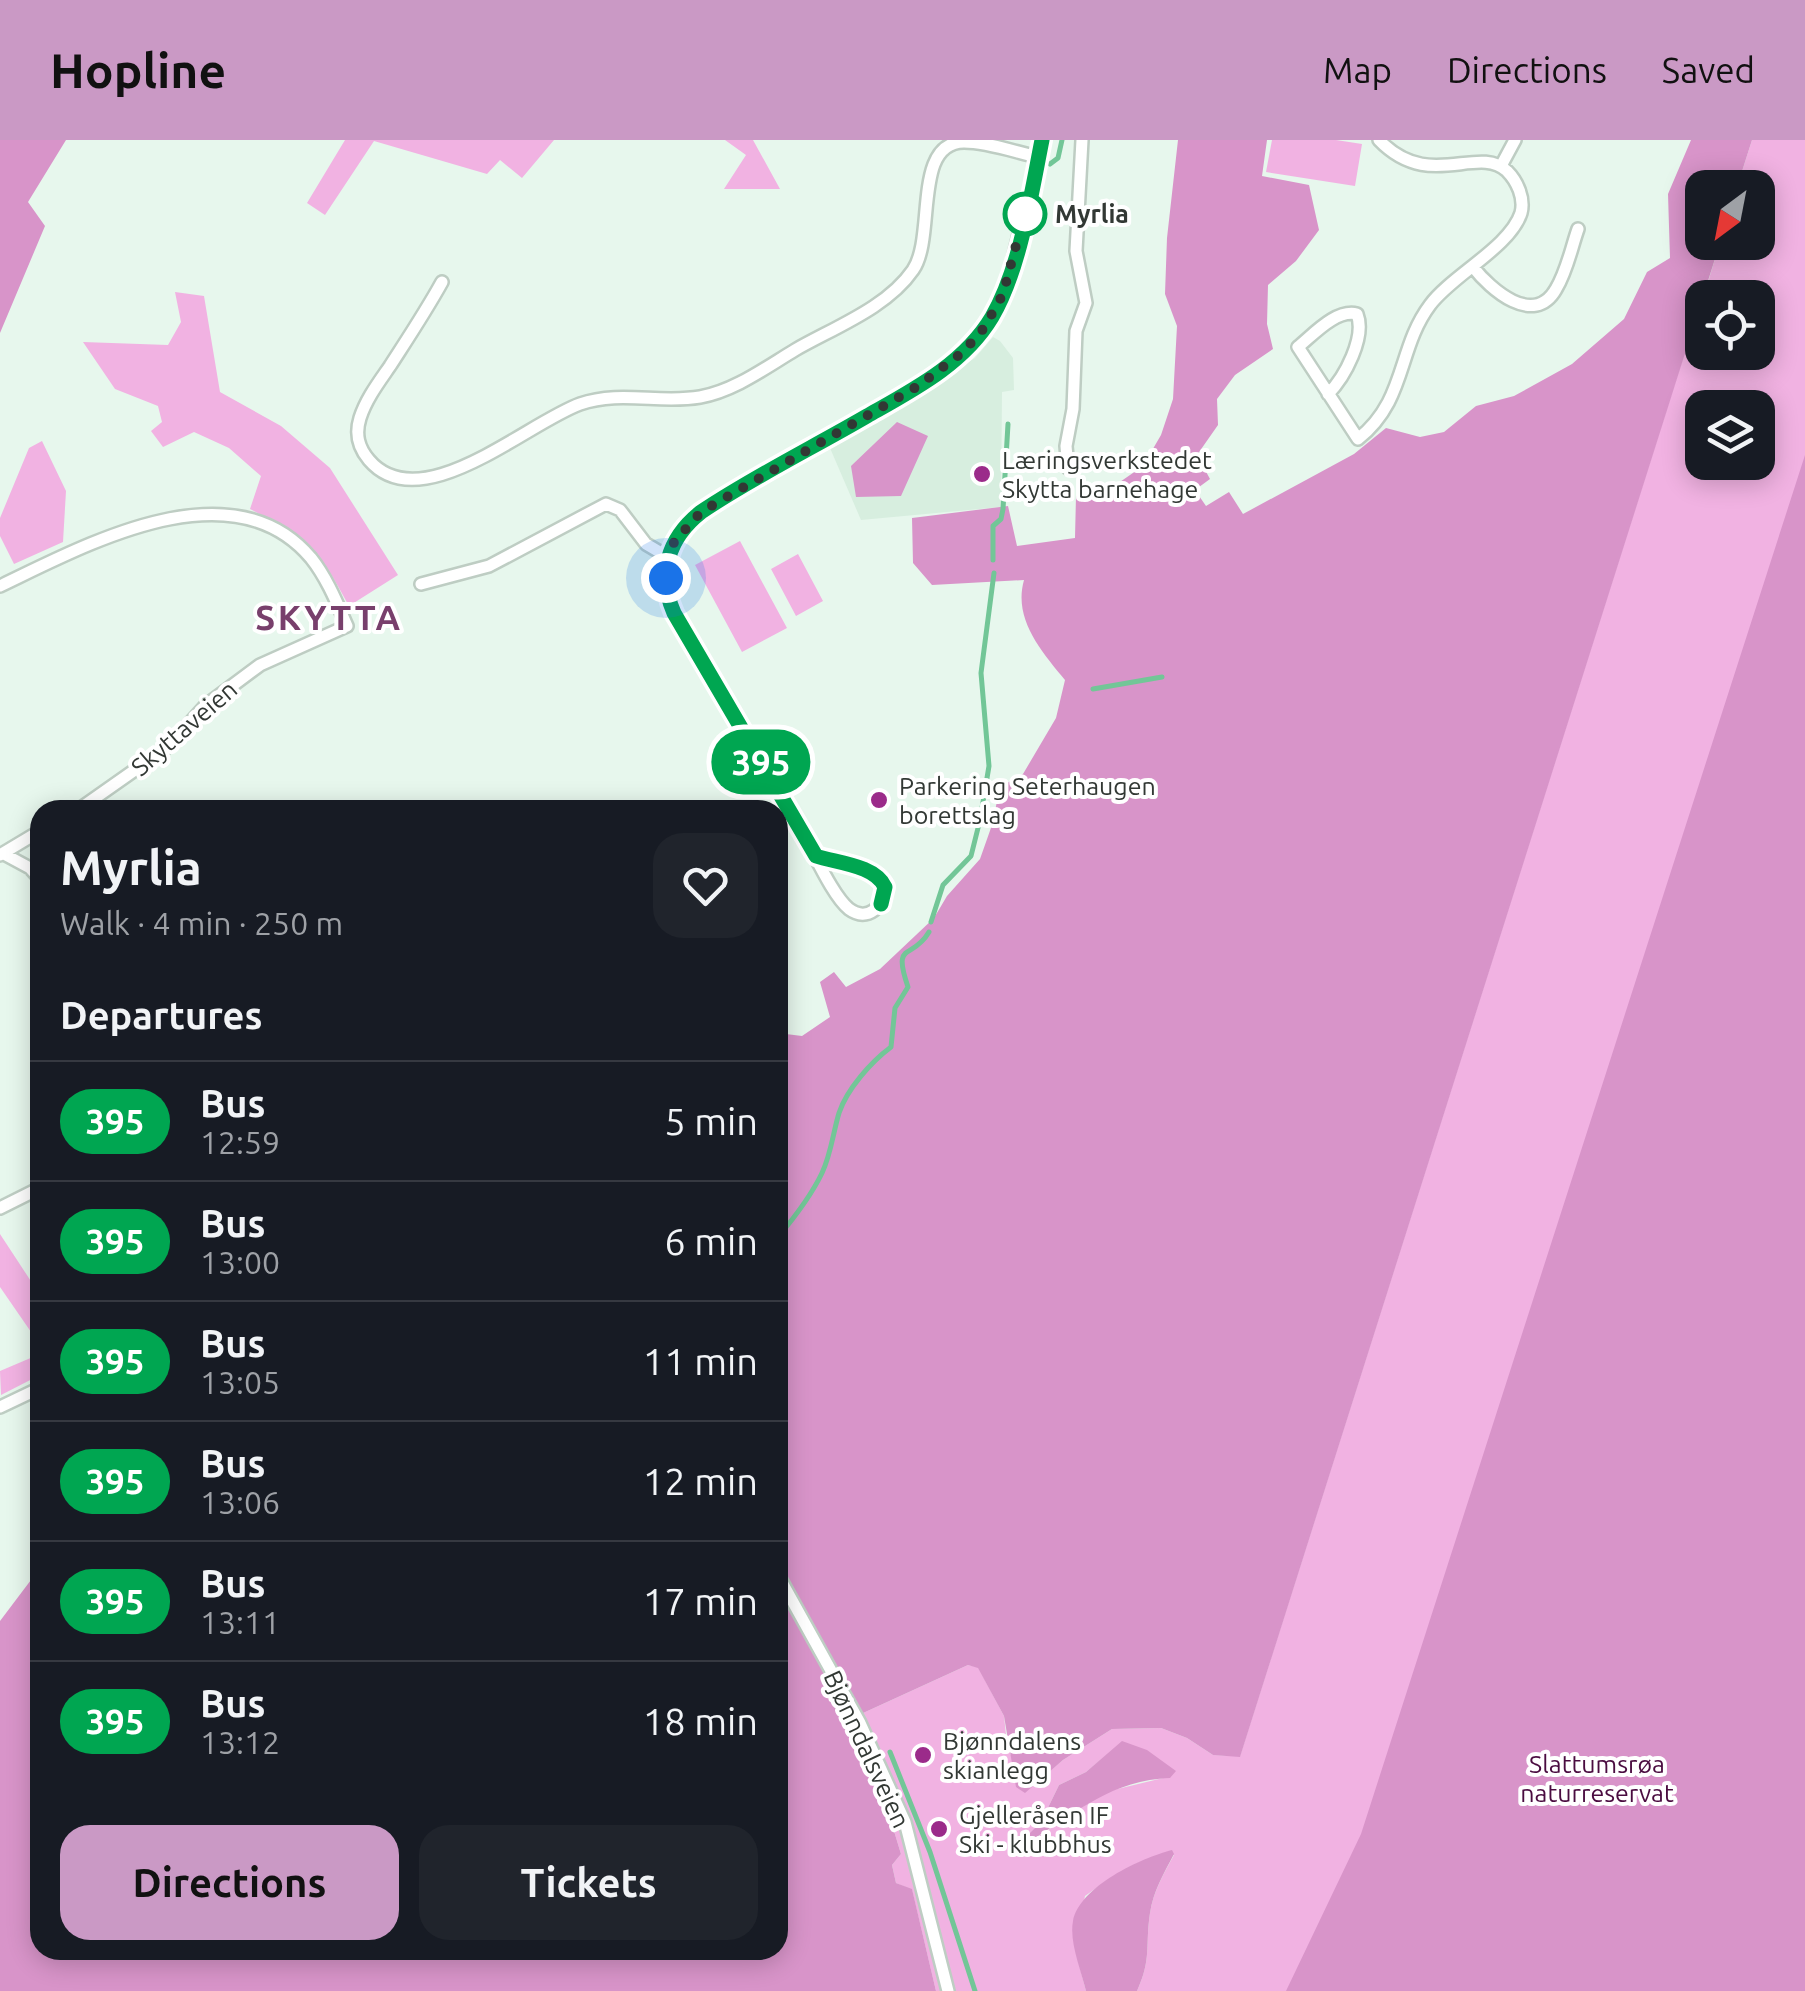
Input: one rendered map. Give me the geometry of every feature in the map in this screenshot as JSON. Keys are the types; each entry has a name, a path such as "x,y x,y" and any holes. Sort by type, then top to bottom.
{"street":[{"path":"783,800 674,613 666,586 668,558 679,535 701,512 938,373 978,336 995,311 1011,272 1042,140"},
{"path":"1068,468 1066,446 1075,387 1076,331 1086,304 1076,251 1082,140"},
{"path":"1328,394 1341,381 1361,319 1351,312 1340,315 1298,347 1328,394 1358,439 1388,406 1423,314 1442,290 1507,233 1521,212 1519,189 1501,166 1484,162 1416,165 1397,158 1379,140"},
{"path":"1501,166 1516,140"},
{"path":"442,282 371,394 358,426 358,440 368,458 380,470 403,478 423,479 459,468 560,412 590,401 617,396 699,398 737,384 902,284 914,269 923,246 931,169 941,150 954,143 970,142 1038,157"},
{"path":"1472,267 1502,298 1536,304 1555,293 1578,229"},
{"path":"421,584 489,566 606,504 620,510 646,544 668,558"},
{"name":"Skyttaveien","path":"0,586 72,550 137,527 185,516 250,519 294,542 311,558 348,626 260,665 205,706 169,746 94,800"},
{"path":"788,808 816,856 848,908 867,914 881,904 885,887 880,878 816,856"},
{"path":"2,855 30,837"},
{"path":"2,855 30,868"},
{"path":"0,1208 30,1193"},
{"path":"0,1407 30,1393"},
{"name":"Bjønndalsveien","path":"788,1593 867,1736 905,1822 948,1991"}],"shaded area":[{"path":"993,337 1013,358 1014,390 1002,392 1001,507 861,520 830,448 975,358"}],"green space":[{"path":"0,140 66,140 28,202 45,226 0,333"},
{"path":"345,140 554,140 522,178 500,160 487,174 374,141 325,215 307,203"},
{"path":"725,140 753,140 780,189 724,189 746,155"},
{"path":"1178,140 1267,140 1262,176 1309,185 1319,230 1296,261 1268,285 1267,324 1273,349 1235,375 1217,399 1218,425 1197,455 1210,479 1195,490 1206,506 1229,492 1243,514 1354,454 1386,428 1420,437 1444,432 1476,406 1514,396 1572,364 1624,319 1647,272 1670,258 1668,194 1691,140 1752,140 1742,170 1685,170 1685,260 1715,260 1708,280 1685,280 1685,353 1240,1757 1213,1755 1187,1738 1161,1728 1112,1729 1063,1760 1025,1793 1016,1787 1004,1716 978,1668 968,1665 850,1719 877,1775 901,1854 892,1865 896,1883 912,1889 936,1991 0,1991 0,1621 30,1581 30,1960 788,1960 788,1034 802,1036 830,1017 820,982 834,972 846,987 880,969 934,918 947,896 980,859 1000,787 1023,774 1056,718 1065,680 1031,634 1022,608 1024,580 932,585 913,563 912,518 1008,506 1017,546 1075,538 1076,496 1117,484 1143,466 1161,435 1173,399 1177,326 1165,294"},
{"path":"1272,140 1362,144 1355,186 1266,172"},
{"path":"1752,140 1805,140 1805,1991 1137,1991 1146,1961 1151,1905 1174,1855 1138,1863 1085,1896 1075,1949 1086,1991 936,1991 912,1890 896,1883 892,1865 901,1854 877,1775 850,1719 968,1665 978,1667 1004,1716 1007,1745 1025,1792 1063,1760 1112,1729 1161,1728 1187,1738 1213,1755 1240,1756 1685,352 1685,370 1775,370 1775,280 1709,280 1715,260 1775,260 1775,170 1742,170","holes":["1122,1742 1163,1778 1105,1792 1033,1840 1026,1838 1041,1822 1059,1785 1086,1772"]},
{"path":"175,292 204,296 220,392 281,426 330,468 398,575 349,606 310,547 250,509 261,476 229,448 194,432 163,447 151,431 162,422 158,406 115,389 83,342 168,345 181,322"},
{"path":"897,422 928,436 901,496 856,497 851,466"},
{"path":"42,441 66,491 63,542 14,564 0,536 0,518 29,448"},
{"name":"Slattumsrøa naturreservat","path":"1805,455 1805,1991 1286,1991 1361,1834"},
{"path":"740,541 787,628 742,652 695,565"},
{"path":"798,554 823,601 796,616 771,569"},
{"path":"0,1234 30,1280 30,1330 0,1287"},
{"path":"30,1358 30,1380 1,1395 0,1371"},
{"path":"1122,1741 1147,1750 1176,1771 1170,1778 1113,1791 1032,1840 1025,1838 1041,1822 1059,1785 1086,1772"},
{"path":"1172,1850 1174,1854 1151,1905 1146,1961 1137,1991 1086,1991 1073,1938 1078,1908 1114,1875"}],"waterway":[{"path":"1050,164 1058,158 1062,140"},
{"path":"993,560 993,526 1001,519 1003,509 1008,424"},
{"path":"931,922 943,885 971,856 980,820 989,766 981,673 994,573"},
{"path":"1093,689 1162,677"},
{"path":"788,1224 822,1173 848,1095 868,1068 891,1047 895,1008 908,987 903,957 929,932"},
{"path":"890,1752 930,1852 975,1991"}],"bus line":[{"name":"395","path":"783,800 674,613 666,586 666,568 674,542 701,512 918,386 956,359 978,336 1007,284 1042,140"},
{"name":"395","path":"788,808 816,856 868,871 884,882 881,904"}],"place":[{"name":"Myrlia","path":"1025,214"},
{"name":"Læringsverkstedet Skytta barnehage","path":"982,474"},
{"name":"Parkering Seterhaugen borettslag","path":"879,800"},
{"name":"Bjønndalens skianlegg","path":"923,1755"},
{"name":"Gjelleråsen IF Ski - klubbhus","path":"939,1829"}],"district":[{"name":"SKYTTA","path":"329,618"}],"route":[{"path":"666,578 674,542 701,512 918,386 963,352 991,318 1003,294 1026,208 1025,214"}]}
